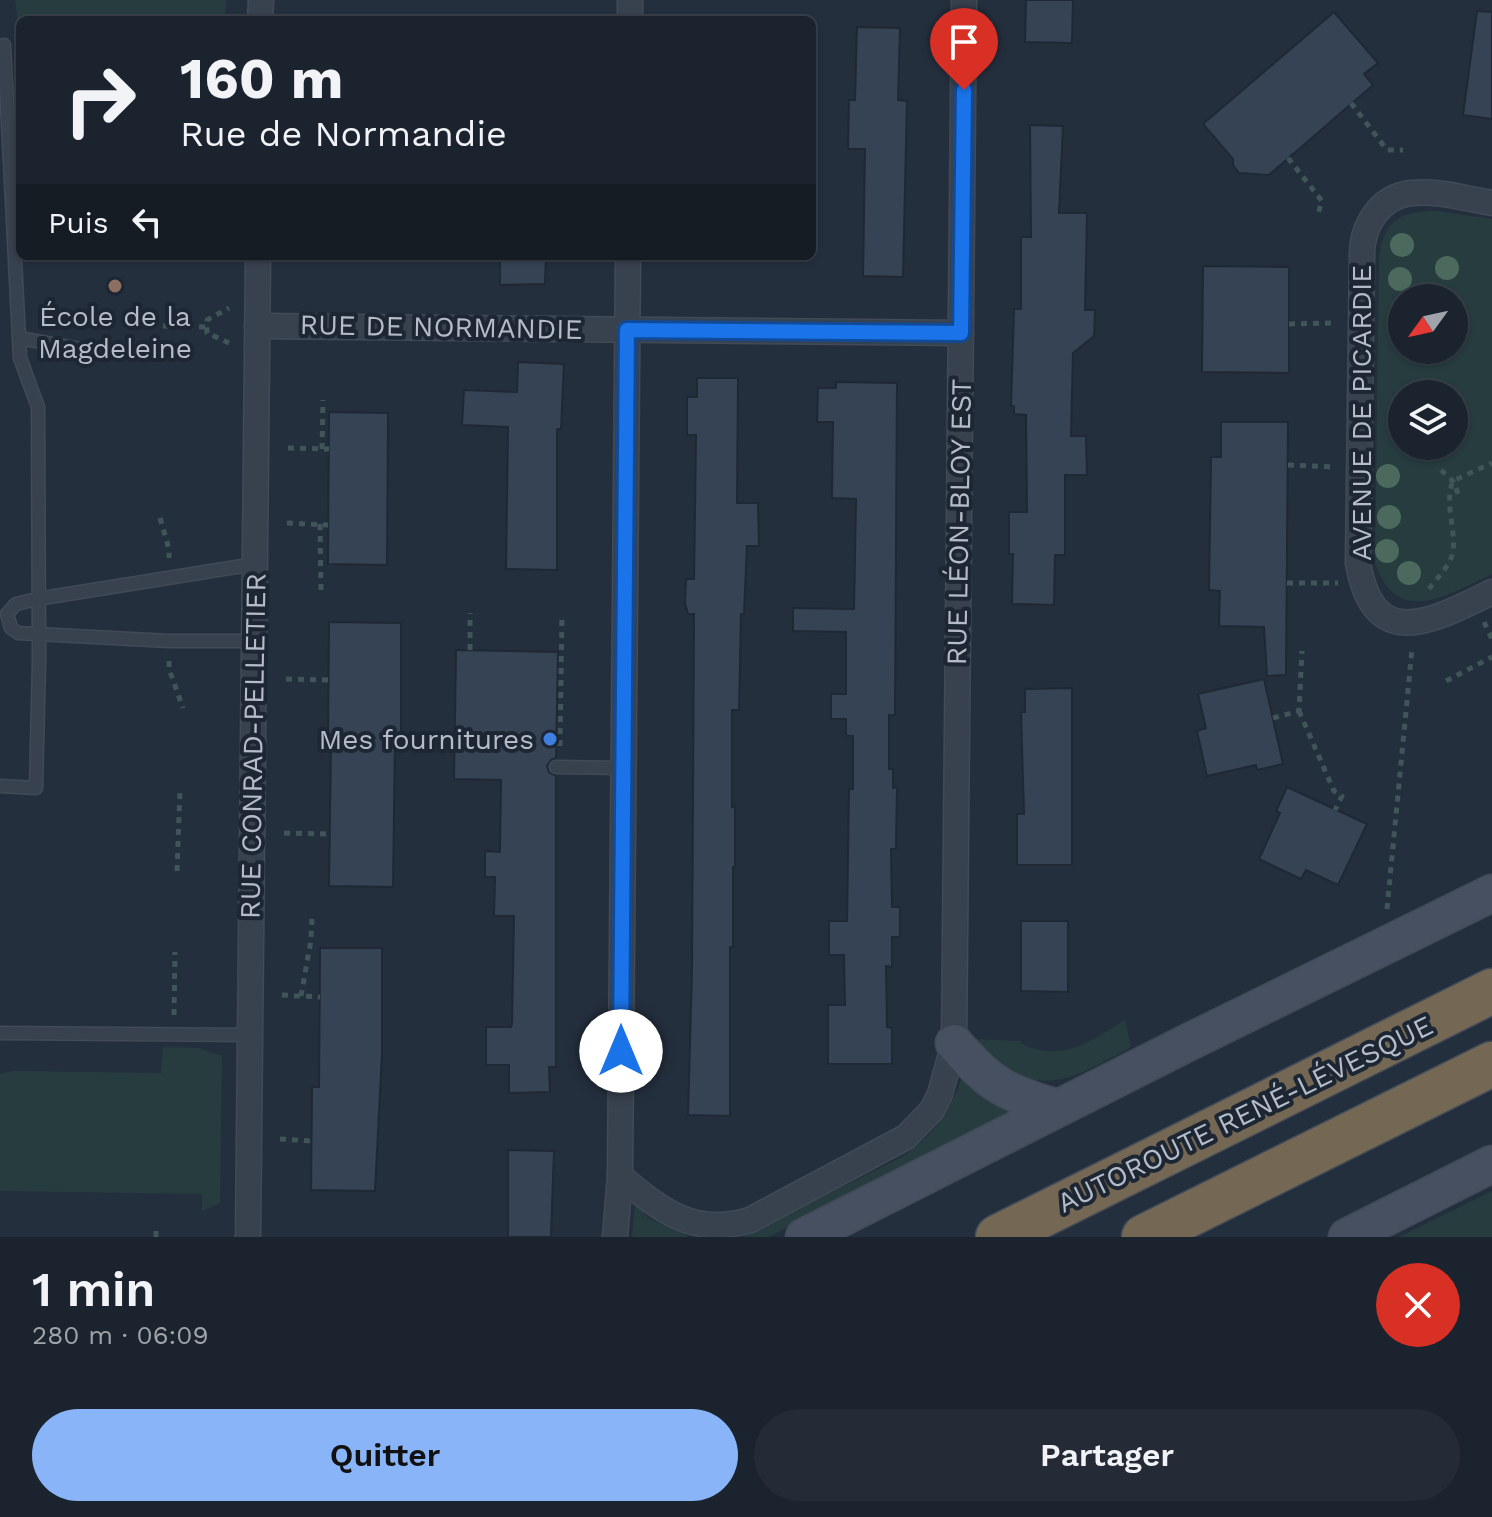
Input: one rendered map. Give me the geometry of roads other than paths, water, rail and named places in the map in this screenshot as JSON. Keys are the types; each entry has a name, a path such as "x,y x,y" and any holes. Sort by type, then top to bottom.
{"highway":[{"name":"AUTOROUTE RENÉ-LÉVESQUE","path":"998,1237 1492,991"},
{"path":"1144,1237 1492,1064"}],"street":[{"name":"RUE LÉON-BLOY EST","path":"620,1176 682,1220 716,1226 750,1220 888,1148 920,1125 940,1094 954,1043 964,0"},
{"name":"AVENUE DE PICARDIE","path":"1492,203 1412,193 1399,196 1382,207 1366,226 1362,243 1358,563 1361,583 1368,599 1381,615 1415,624 1440,618 1492,592"},
{"name":"RUE CONRAD-PELLETIER","path":"248,1237 258,260"},
{"path":"615,1237 620,1176 628,260"},
{"name":"RUE DE NORMANDIE","path":"257,326 961,333"},
{"path":"804,1237 1492,893"},
{"path":"954,1043 986,1078 1002,1089 1058,1108"},
{"path":"1347,1237 1492,1164"}],"lane":[{"path":"0,786 36,788 39,634 38,407 20,358 4,45"},
{"path":"19,338 80,349 162,350"},
{"path":"255,564 37,599 16,604 7,614 7,622 18,633 169,641 255,641"},
{"path":"558,767 623,768"},
{"path":"0,1033 249,1035"}],"place":[{"name":"École de la Magdeleine","path":"115,286"},
{"name":"Mes fournitures","path":"550,739"}]}
